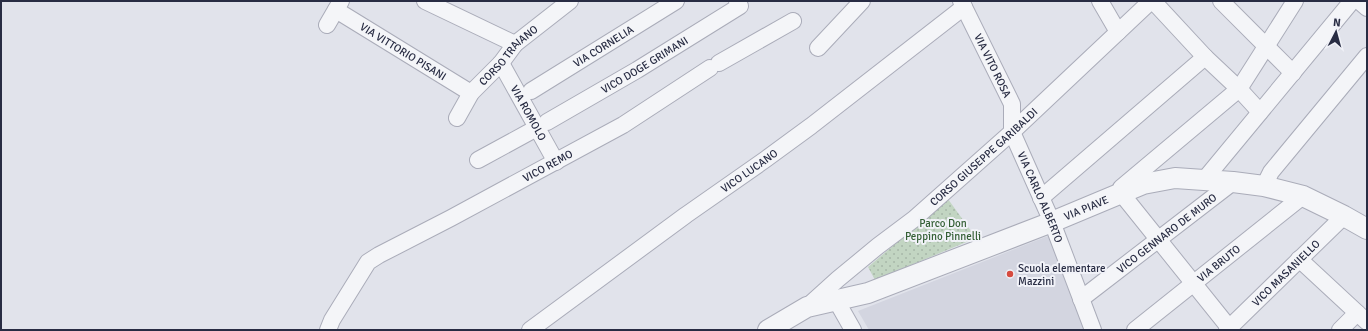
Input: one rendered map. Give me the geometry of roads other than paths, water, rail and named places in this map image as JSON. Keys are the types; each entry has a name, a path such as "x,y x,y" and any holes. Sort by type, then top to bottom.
{"street":[{"path":"425,1 515,44"},
{"name":"VIA CORNELIA","path":"531,91 676,1"},
{"path":"818,48 862,1"},
{"path":"1100,1 1118,32"},
{"path":"1152,1 1260,112"},
{"name":"CORSO GIUSEPPE GARIBALDI","path":"768,330 807,307 838,278 914,219 1012,132 1152,1"},
{"path":"1221,1 1292,73"},
{"path":"1229,329 1121,193 1121,188 1239,89 1295,1"},
{"path":"1204,180 1352,1"},
{"path":"1359,1 1367,8"},
{"name":"CORSO TRAIANO","path":"457,118 471,93 501,62 515,44 566,2"},
{"name":"VICO DOGE GRIMANI","path":"478,160 637,70 738,3"},
{"name":"VIA VITO ROSA","path":"963,4 1012,104 1012,132"},
{"name":"VICO LUCANO","path":"530,330 692,211 766,160 811,126 963,4"},
{"path":"327,25 338,6"},
{"name":"VIA VITTORIO PISANI","path":"338,6 471,93"},
{"name":"VICO REMO","path":"328,330 332,320 368,262 623,125 715,66 793,21"},
{"path":"1264,186 1271,172 1367,56"},
{"path":"1041,198 1205,57"},
{"name":"VIA ROMOLO","path":"501,62 556,162"},
{"name":"VIA CARLO ALBERTO","path":"1012,132 1052,222 1093,330"},
{"name":"VIA PIAVE","path":"807,307 868,293 1052,222 1143,184 1175,178 1233,182 1264,186 1303,196 1367,229"},
{"name":"VICO GENNARO DE MURO","path":"1081,299 1233,182"},
{"name":"VIA BRUTO","path":"1135,330 1303,196"},
{"name":"VICO MASANIELLO","path":"1229,329 1344,216"},
{"path":"1299,259 1362,318 1340,330"},
{"path":"836,300 853,330"}],"place":[{"name":"Scuola elementare Mazzini","path":"1010,274"}],"park label":[{"name":"Parco Don Peppino Pinnelli","path":"943,229"}]}
